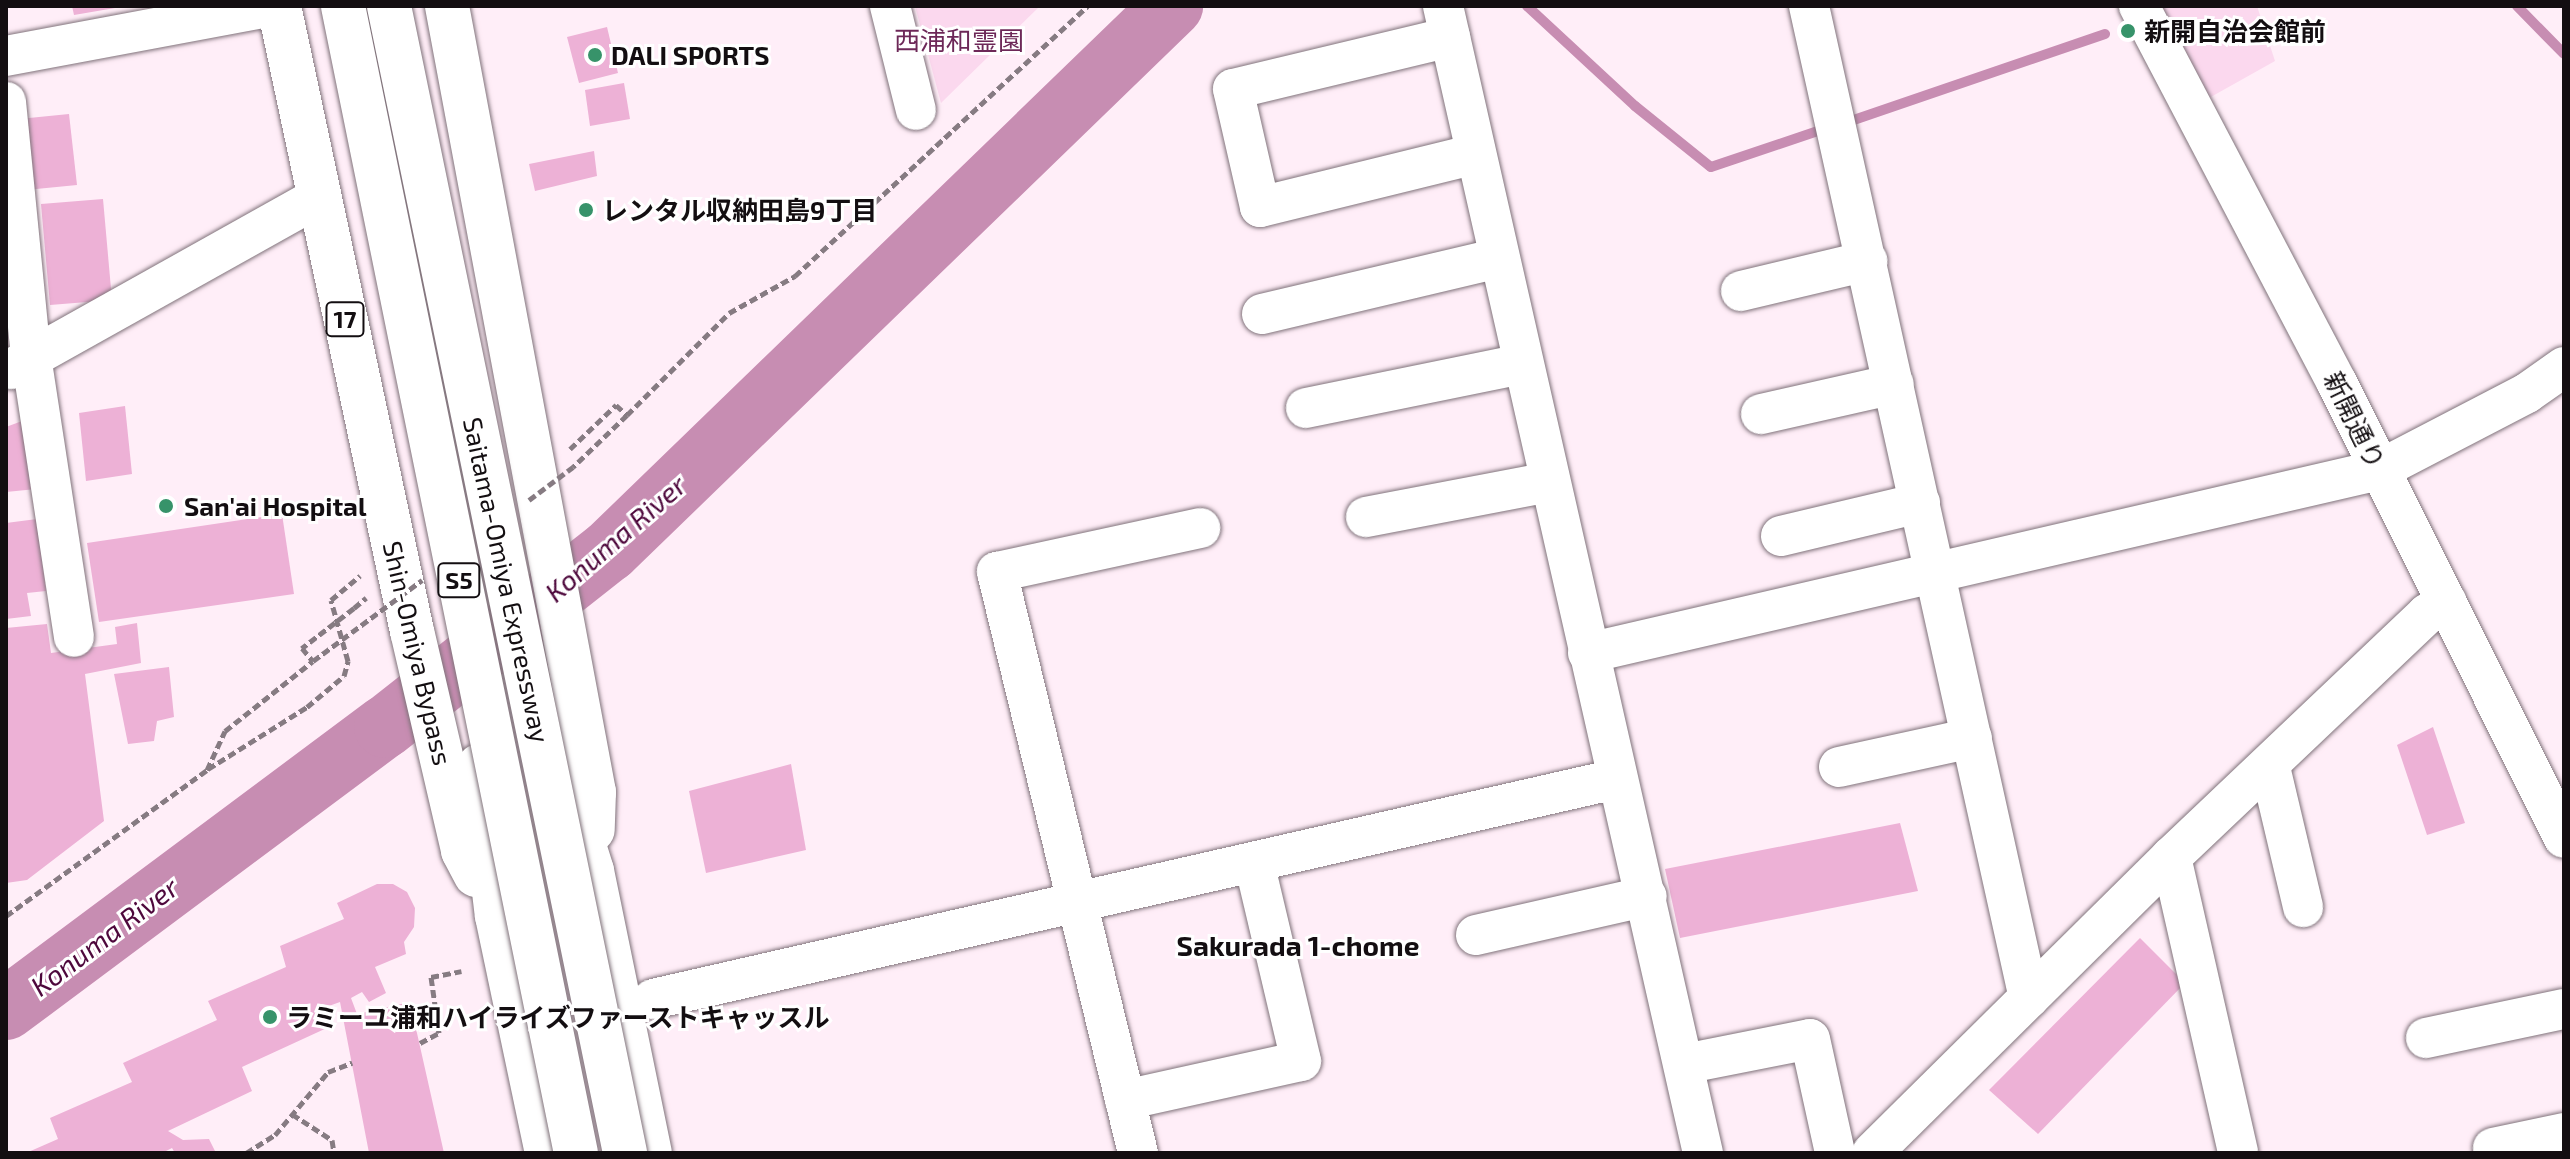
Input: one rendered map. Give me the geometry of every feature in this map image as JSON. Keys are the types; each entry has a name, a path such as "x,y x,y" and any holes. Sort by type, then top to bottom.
{"highway":[{"name":"Shin-Omiya Bypass","path":"276,6 319,197 429,619 459,757 463,851 497,916 547,1153"},
{"name":"Shin-Omiya Bypass","path":"326,6 429,619"},
{"name":"Saitama-Omiya Expressway","path":"343,6 576,1153"},
{"name":"Saitama-Omiya Expressway","path":"389,6 625,1153"},
{"path":"402,6 531,546"},
{"path":"447,6 531,546 557,681 594,792 592,871 650,1153"}],"street":[{"path":"6,56 276,6"},
{"path":"890,6 916,110"},
{"path":"1809,6 2029,998"},
{"name":"新開通り","path":"2139,6 2447,602 2564,838"},
{"path":"1476,154 1260,207 1233,89 1446,22 1476,154 1616,779 1647,896 1703,1153"},
{"path":"6,102 18,364 74,637"},
{"path":"18,364 319,197"},
{"path":"1262,314 1499,258"},
{"path":"1741,291 1867,261"},
{"path":"1306,408 1523,364"},
{"path":"1588,653 2379,470 2527,393 2564,367"},
{"path":"1761,414 1894,384"},
{"path":"1366,517 1549,482"},
{"path":"1781,536 1920,503"},
{"path":"1138,1153 997,572 1200,528"},
{"path":"1872,1153 2171,857 2270,767 2427,614 2447,602"},
{"path":"1839,767 1972,738"},
{"path":"2270,767 2303,907"},
{"path":"653,999 1616,779"},
{"path":"2171,857 2238,1153"},
{"path":"1125,1100 1301,1061 1254,862"},
{"path":"1476,935 1647,896"},
{"path":"2426,1038 2564,1009"},
{"path":"1684,1064 1810,1039 1835,1153"},
{"path":"2493,1148 2564,1133"}],"path":[{"path":"573,467 729,313 795,276 1088,6"},
{"path":"572,446 616,405 627,415"},
{"path":"6,916 207,770 307,707 344,676 348,661 331,600 372,570"},
{"path":"313,661 302,648 354,608"},
{"path":"207,770 225,731 371,618"},
{"path":"420,1043 439,1033 431,977 461,971"},
{"path":"246,1153 275,1135 328,1072 352,1063"},
{"path":"292,1114 332,1140 334,1153"}],"green space":[{"name":"西浦和霊園","path":"915,6 1040,6 941,103"},
{"path":"2160,6 2257,6 2275,61 2209,98"}],"building":[{"path":"72,6 115,6 115,8 74,15"},
{"path":"607,27 618,73 579,83 567,37"},
{"path":"624,83 630,119 590,126 585,90"},
{"path":"69,114 77,185 26,190 19,119"},
{"path":"594,151 597,176 535,191 529,164"},
{"path":"103,199 112,300 50,305 41,204"},
{"path":"125,406 132,474 86,481 79,413"},
{"path":"30,418 36,489 6,492 6,427"},
{"path":"282,514 294,594 99,622 87,543"},
{"path":"37,519 46,591 27,593 31,616 6,619 6,523"},
{"path":"137,623 141,663 85,674 104,821 27,880 6,883 6,628 47,624 51,653 117,644 115,627"},
{"path":"169,667 174,717 157,721 154,741 128,744 114,674"},
{"path":"2433,727 2465,823 2427,835 2397,745"},
{"path":"791,764 806,850 706,873 689,791"},
{"path":"1900,823 1918,891 1680,938 1665,869"},
{"name":"ラミーユ浦和ハイライズファーストキャッスル","path":"377,884 393,884 407,892 415,908 414,927 404,942 406,954 375,967 386,993 369,1002 362,992 351,998 357,1014 410,1002 444,1153 369,1153 340,1002 326,1007 329,1027 242,1067 252,1091 168,1131 183,1140 209,1139 216,1153 175,1153 172,1148 162,1153 26,1153 58,1139 50,1118 132,1082 123,1063 217,1020 208,1001 286,967 280,946 344,919 337,903"},
{"path":"2140,938 2185,983 2038,1134 1989,1090"}],"waterway":[{"name":"Konuma River","path":"6,1009 385,727 609,551 1172,6"},
{"path":"1527,6 1635,106 1711,167 1827,128"},
{"path":"2517,6 2564,54"},
{"path":"1842,124 2105,34"}],"place":[{"name":"新開自治会館前","path":"2128,31"},
{"name":"DALI SPORTS","path":"595,55"},
{"name":"レンタル収納田島9丁目","path":"586,210"},
{"name":"San'ai Hospital","path":"166,506"},
{"name":"ラミーユ浦和ハイライズファーストキャッスル","path":"270,1017"}],"district":[{"name":"Sakurada 1-chome","path":"1298,945"}]}
